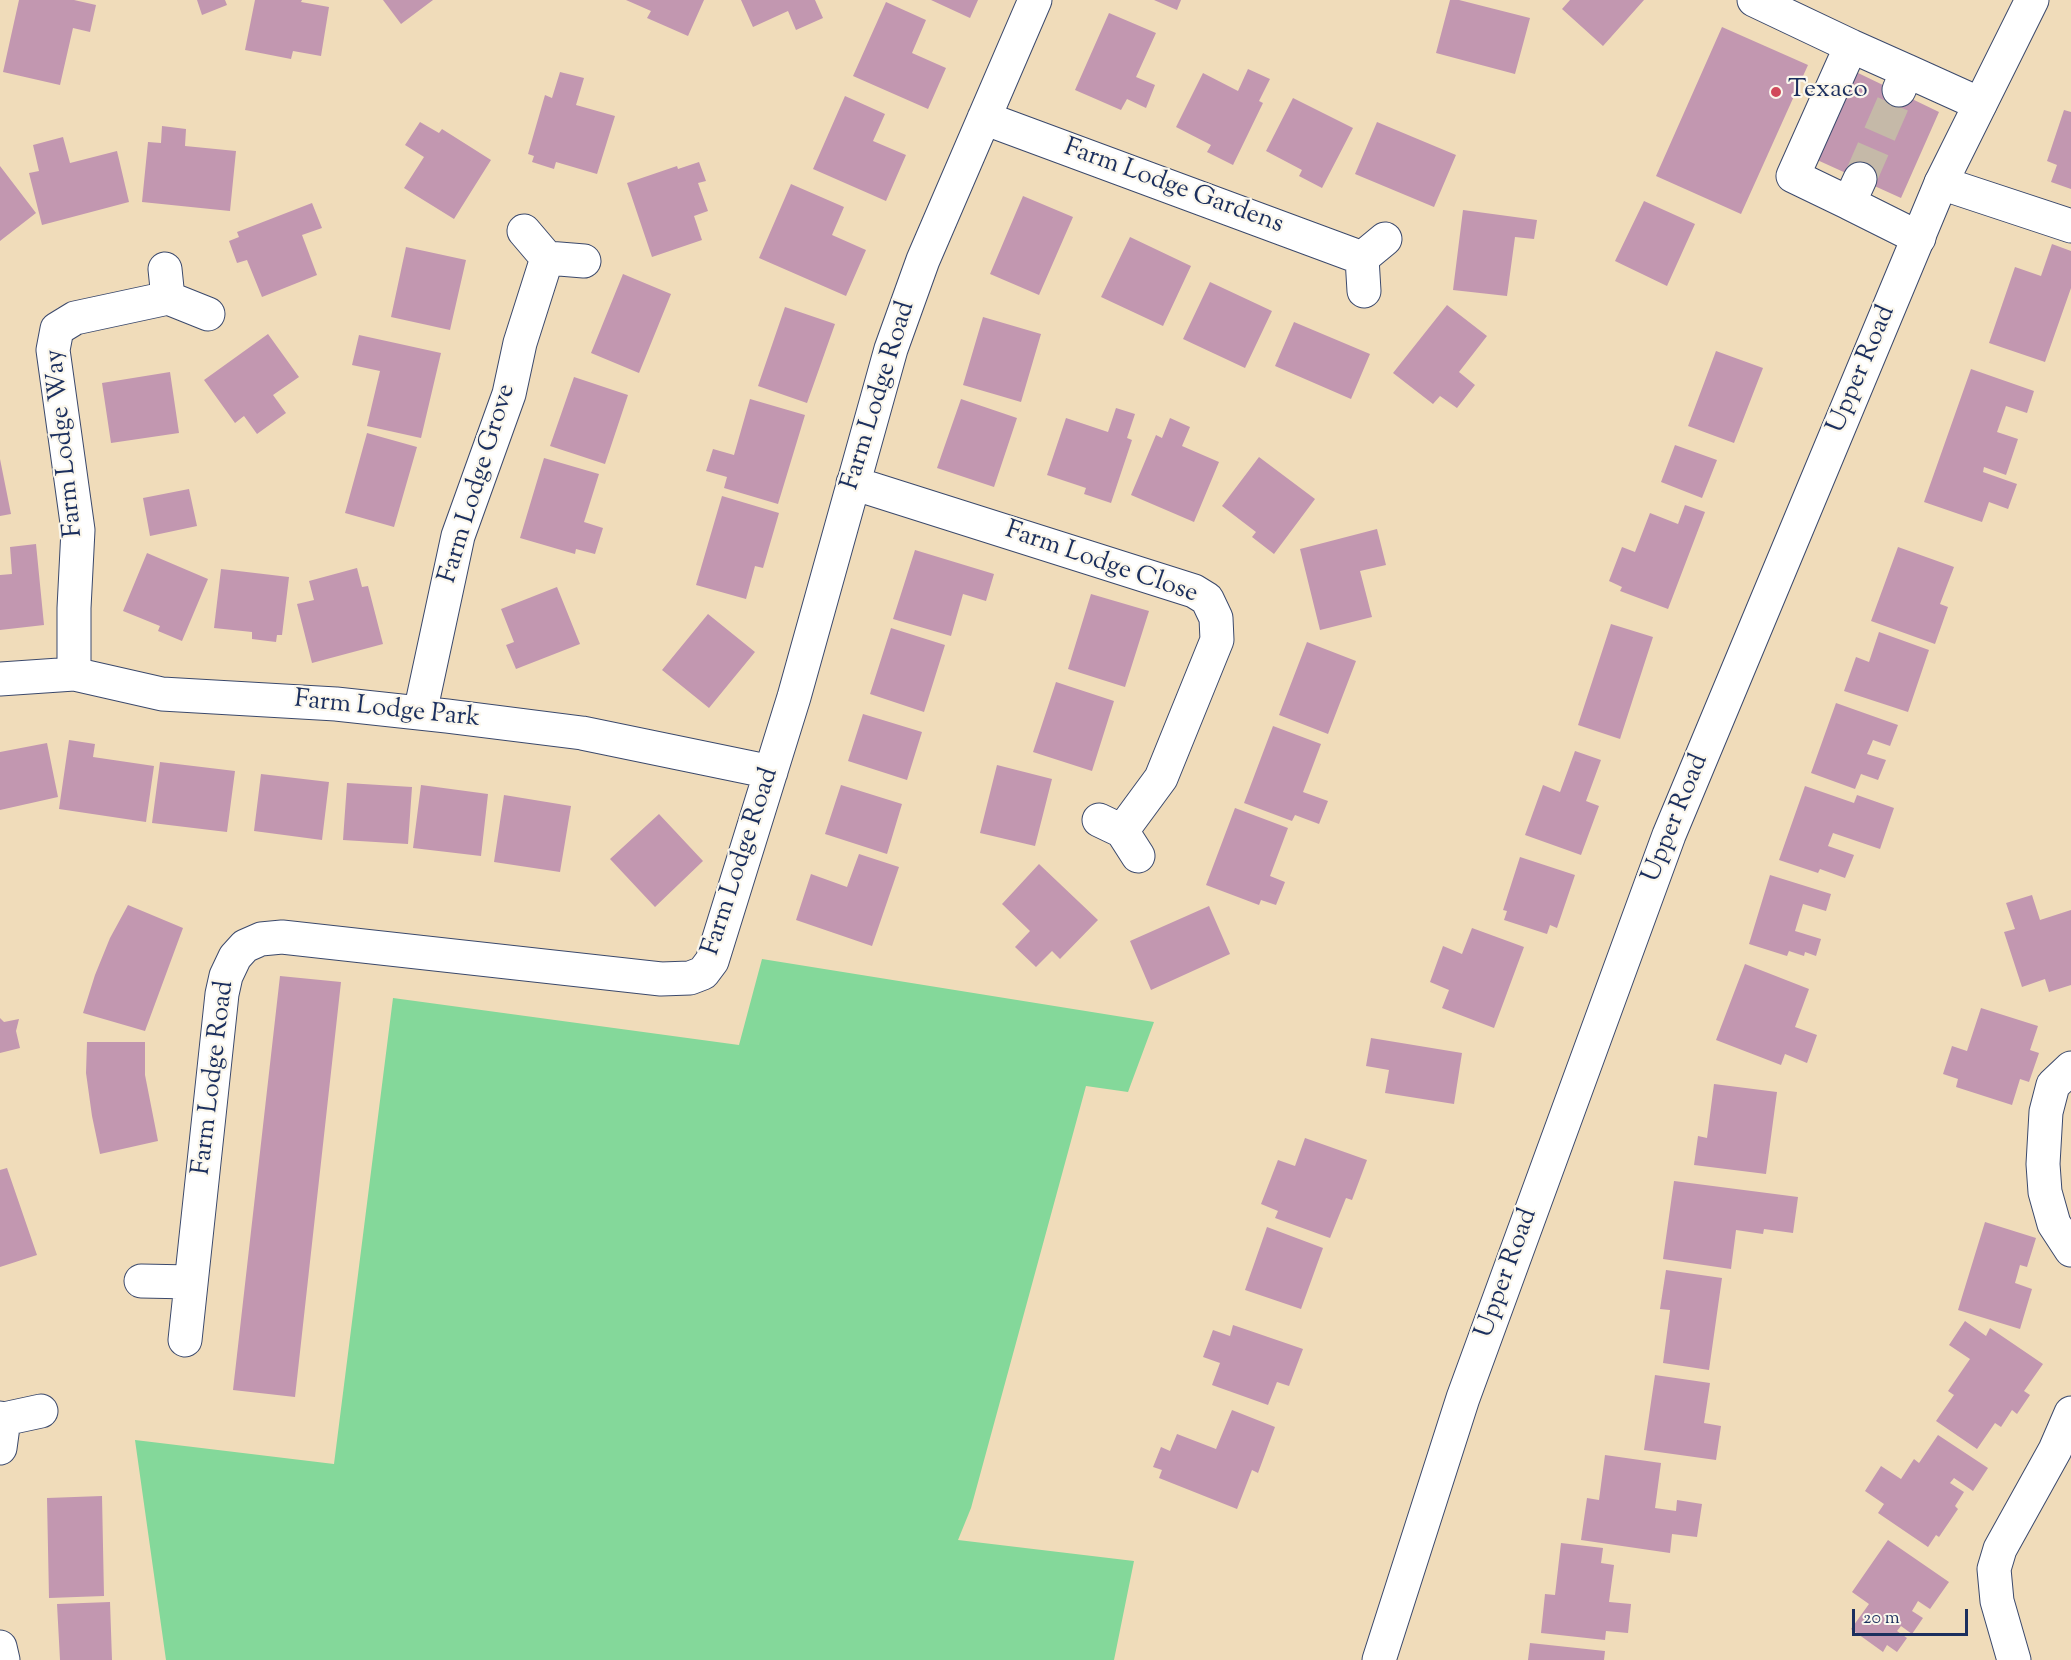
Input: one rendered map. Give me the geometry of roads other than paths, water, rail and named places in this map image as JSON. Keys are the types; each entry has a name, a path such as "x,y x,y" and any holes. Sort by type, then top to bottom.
{"street":[{"name":"Farm Lodge Road","path":"185,1340 222,994 226,976 235,957 245,946 261,939 282,936 661,979 690,978 704,973 712,961 794,697 891,349 919,271 1035,0"},
{"path":"1754,0 1851,46 1903,82 1980,104"},
{"name":"Upper Road","path":"1379,1660 1463,1398 1669,835 1941,183 2032,0"},
{"path":"1851,46 1793,176 1854,191 1919,238"},
{"name":"Farm Lodge Gardens","path":"984,118 1374,248 1364,291"},
{"path":"1941,183 2071,226"},
{"path":"524,231 547,258 584,261"},
{"name":"Farm Lodge Grove","path":"420,713 458,536 509,394 520,343 547,258"},
{"name":"Farm Lodge Way","path":"74,674 78,530 53,350 57,329 75,318 166,283 208,314"},
{"name":"Farm Lodge Close","path":"853,483 1194,591 1207,599 1216,618 1217,640 1161,777 1120,836"},
{"name":"Farm Lodge Park","path":"0,678 74,674 162,694 336,704 420,713 582,733 771,772"},
{"path":"2071,1068 2053,1085 2046,1112 2043,1164 2045,1192 2054,1224 2071,1250"},
{"path":"141,1281 191,1282"},
{"path":"1,1428 41,1411"},
{"path":"2014,1660 1997,1601 1994,1569 2000,1549 2055,1450 2071,1413"},
{"path":"0,1647 3,1660"}],"tunnel":[{"path":"1860,179 1898,92"}],"place":[{"name":"Texaco","path":"1776,92"}]}
